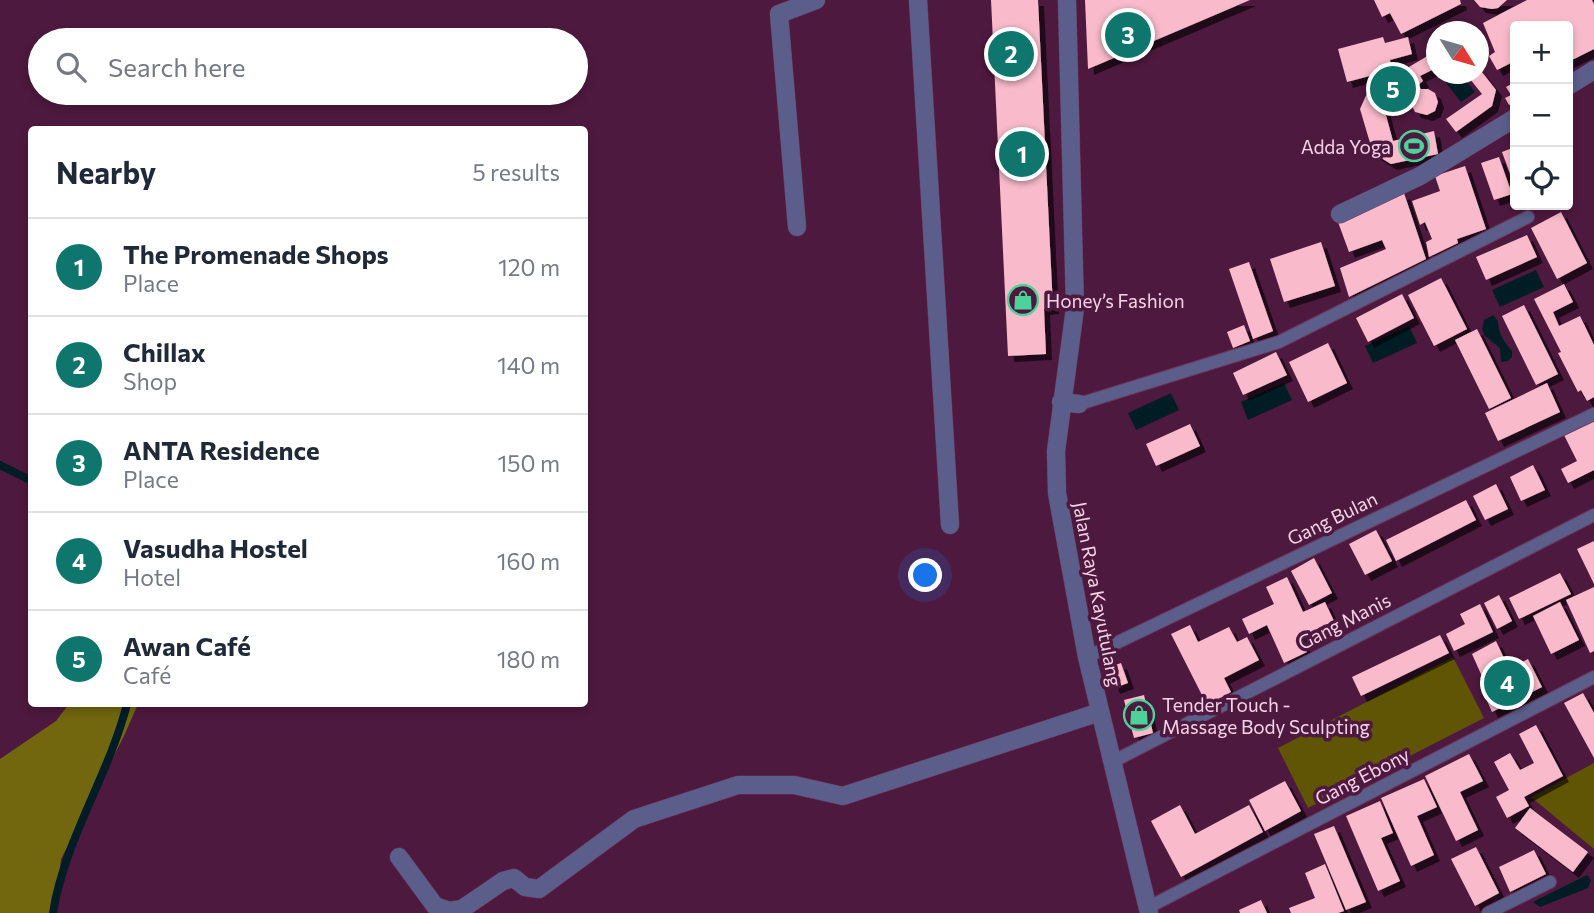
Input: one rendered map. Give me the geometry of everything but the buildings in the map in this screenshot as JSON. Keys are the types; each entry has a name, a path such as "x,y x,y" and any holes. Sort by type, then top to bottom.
{"street":[{"path":"797,227 779,14 816,0"},
{"path":"918,0 950,525"},
{"name":"Jalan Raya Kayutulang","path":"1067,0 1075,308 1070,403 1056,451 1057,493 1087,657 1148,910"},
{"path":"1571,84 1594,70"},
{"path":"1340,214 1420,176 1510,121"},
{"path":"398,857 435,906 449,911 461,909 503,881 514,878 526,887 539,889 634,819 738,785 794,785 842,796 1100,712"}],"lane":[{"path":"1070,403 1279,341 1528,217"},
{"name":"Gang Bulan","path":"1087,657 1594,414"},
{"name":"Gang Manis","path":"1112,762 1594,515"},
{"name":"Gang Ebony","path":"1148,910 1594,677"},
{"path":"1488,913 1550,882"}],"shaded area":[{"path":"1453,657 1484,718 1308,808 1278,748"},
{"path":"67,707 137,707 61,859 55,913 0,913 0,759 56,721"},
{"path":"1594,763 1594,849 1531,797"}],"water":[{"path":"1447,84 1469,84 1475,92 1461,102"},
{"path":"1536,270 1544,287 1500,307 1492,290"},
{"path":"1493,315 1498,321 1502,337 1512,351 1512,357 1508,361 1501,362 1500,348 1485,336 1482,329 1484,320"},
{"path":"1409,326 1417,343 1373,363 1365,346"},
{"path":"1284,383 1292,400 1248,420 1241,402"},
{"path":"1171,393 1179,410 1136,430 1128,413"},
{"path":"1587,875 1591,880 1588,888 1540,907 1533,902"}],"waterway":[{"path":"0,465 28,479"},
{"path":"53,913 67,860 126,707"}],"place":[{"name":"ANTA Residence","path":"1128,35"},
{"name":"Chillax","path":"1011,54"},
{"name":"Awan Café","path":"1393,89"},
{"name":"Adda Yoga","path":"1414,146"},
{"name":"The Promenade Shops","path":"1022,154"},
{"name":"Honey’s Fashion","path":"1023,300"},
{"name":"Vasudha Hostel","path":"1507,683"},
{"name":"Tender Touch - Massage Body Sculpting","path":"1139,715"}]}
